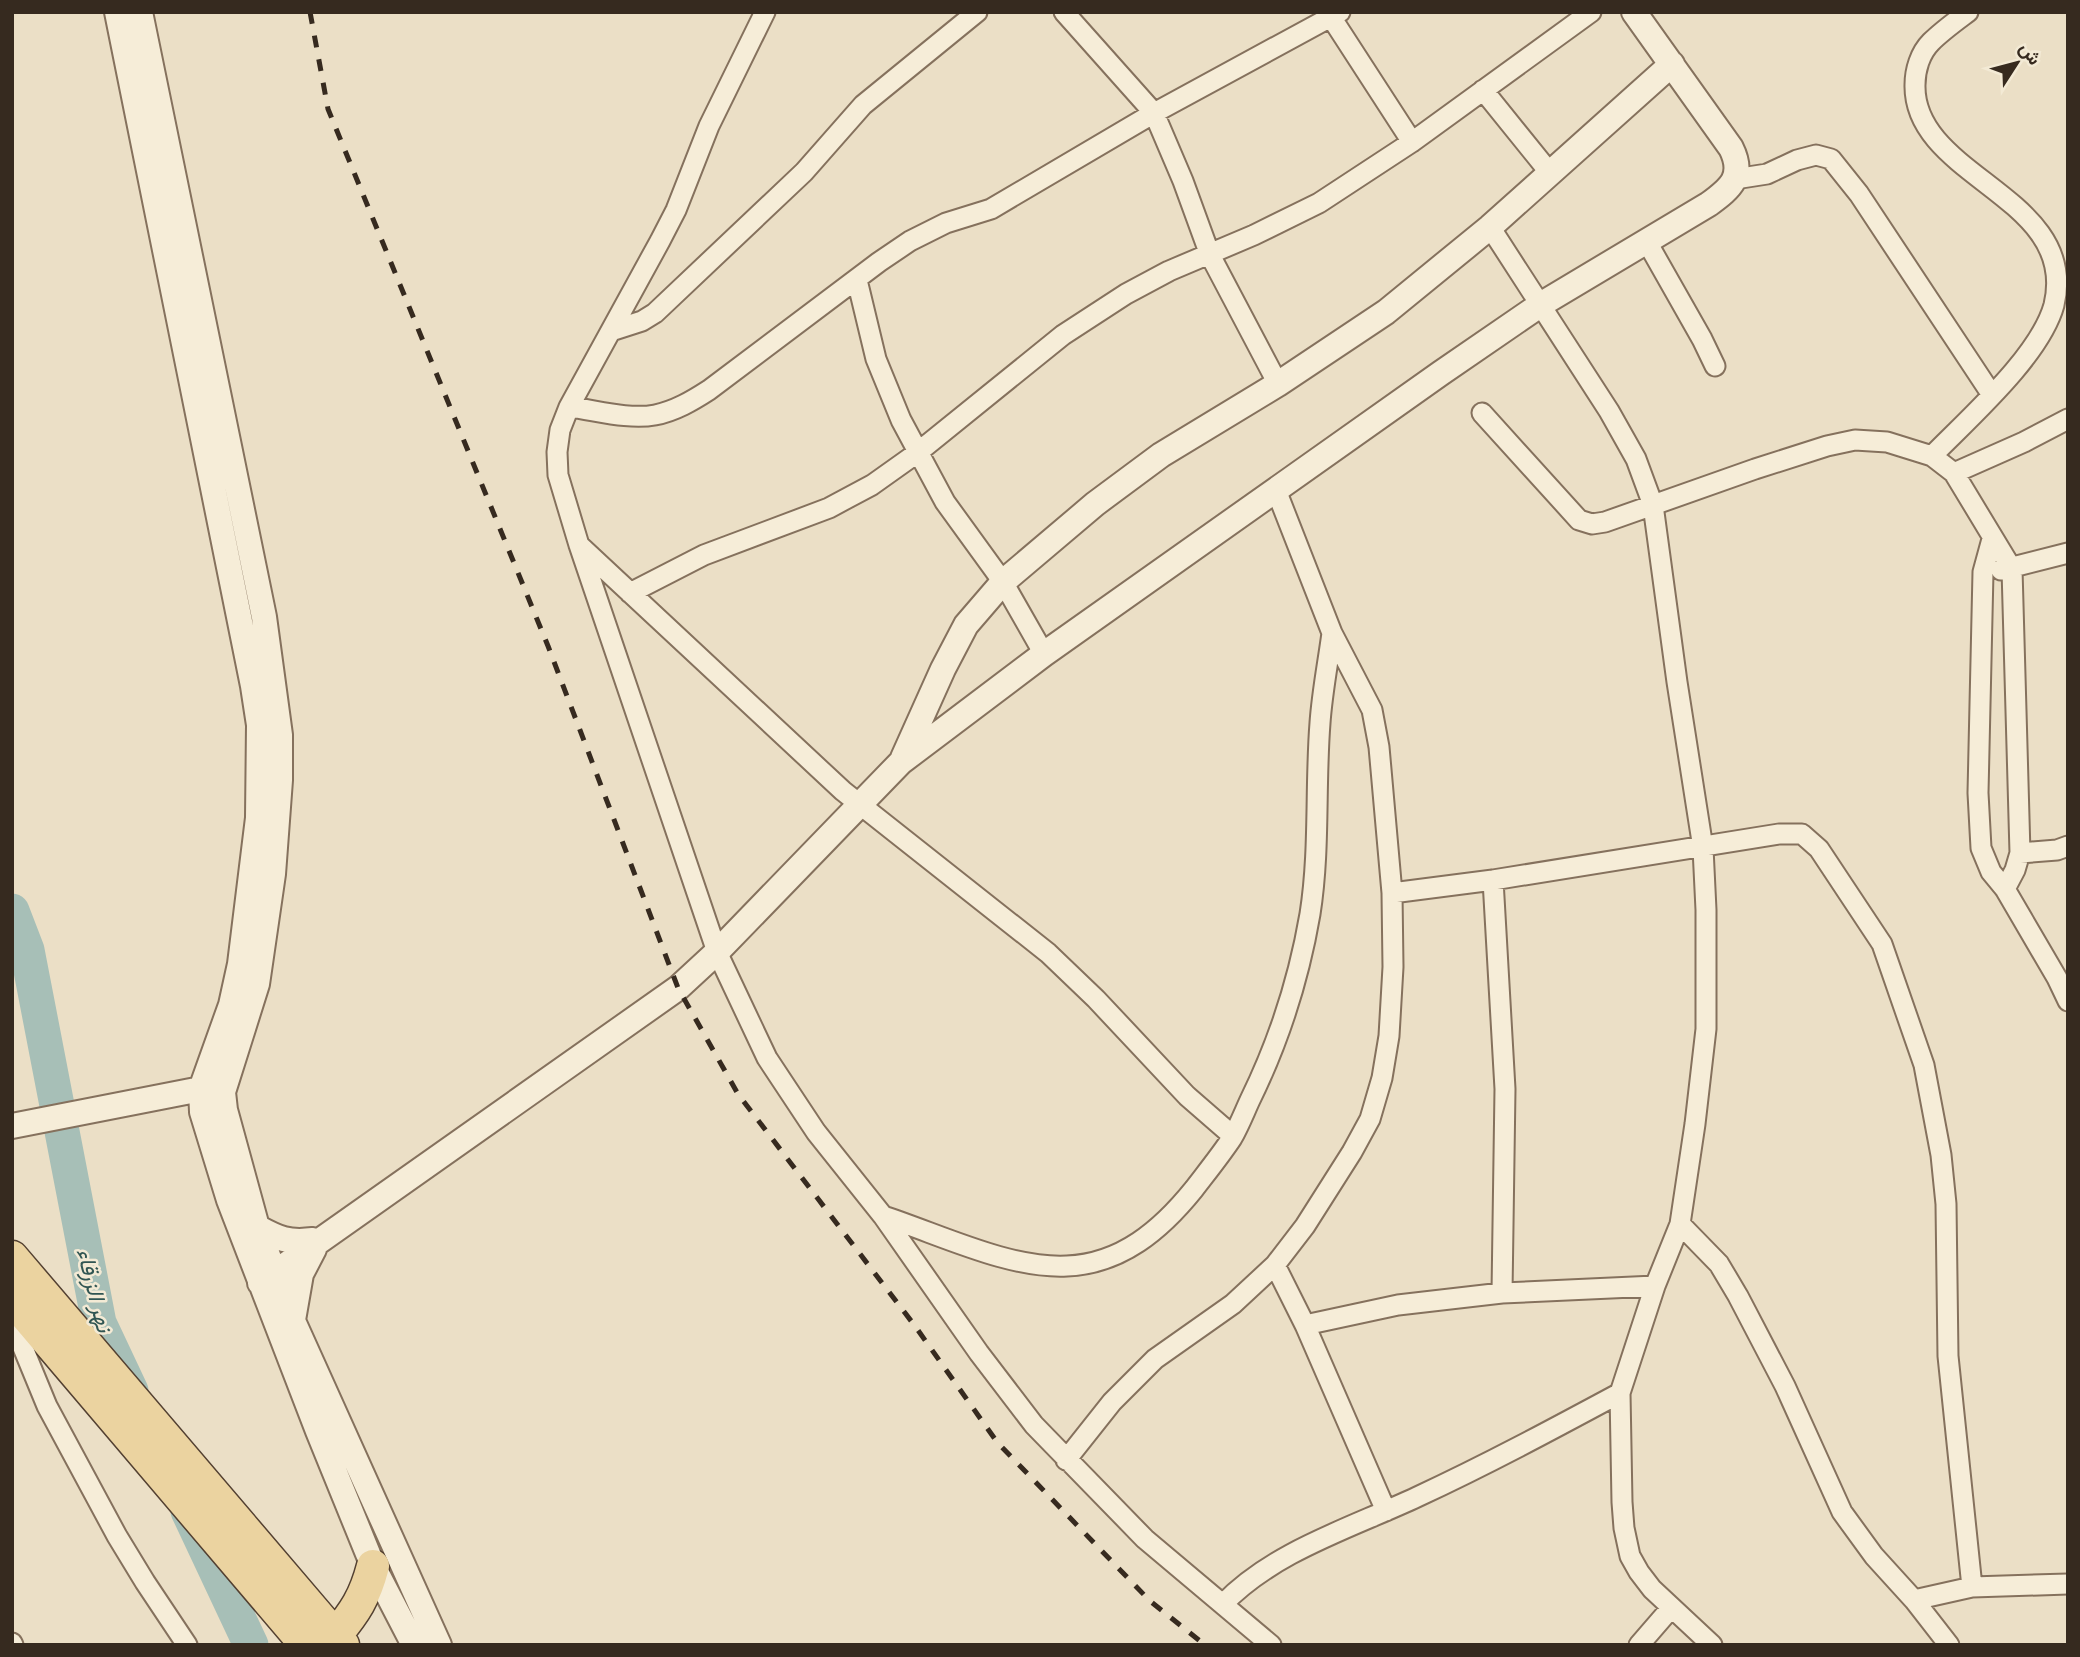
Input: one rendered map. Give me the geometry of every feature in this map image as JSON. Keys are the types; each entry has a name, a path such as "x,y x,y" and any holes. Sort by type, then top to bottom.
{"main road":[{"path":"12,1257 53,1328 319,1635 359,1607 373,1566"},
{"path":"12,1299 53,1328"}],"street":[{"path":"117,12 253,686 258,725 258,818 240,964 212,1091 225,1110 257,1227 266,1275 293,1321 439,1645"},
{"path":"140,12 264,617 280,735 280,780 273,874 257,984 202,1112 206,1132 266,1275 373,1566 414,1645"},
{"path":"765,12 709,126 676,210 569,407 556,452 558,475 579,545 717,952 767,1058 816,1132 883,1216 1034,1426 1145,1539 1271,1645"},
{"path":"611,331 642,321 655,313 804,172 863,106 977,12"},
{"path":"1064,12 1154,113 1210,255 1278,384"},
{"path":"630,593 704,555 829,508 872,485 917,453 1063,335 1125,294 1169,271 1210,255 1319,203 1412,142 1591,12"},
{"path":"266,1275 662,1001 717,952 901,762 1044,654 1540,305 1709,204 1731,187 1737,164 1731,148 1634,12"},
{"path":"1931,456 1992,395 2036,342 2054,307 2059,280 2053,256 2032,220 1950,153 1924,119 1914,96 1915,75 1920,58 1930,43 1967,13"},
{"path":"569,407 634,415 654,415 683,407 910,241 946,223 991,209 1154,113 1336,15 1412,142"},
{"path":"901,762 966,625 1003,582 1095,504 1161,455 1278,384 1386,312 1490,227 1672,64"},
{"path":"1483,90 1550,173"},
{"path":"1735,179 1767,174 1797,160 1816,155 1831,159 1859,194 1992,395"},
{"path":"1490,227 1609,411 1636,459 1653,505 1703,848 1706,1029 1696,1124 1680,1224 1620,1393 1622,1502 1628,1547 1639,1572 1652,1589 1712,1645"},
{"path":"1647,242 1715,366"},
{"path":"857,280 876,359 886,388 917,453 945,502 1003,582 1044,654"},
{"path":"1482,413 1579,520 1597,524 1755,469 1855,440 1887,442 1931,456 1954,473 2012,569 2020,853 2005,889"},
{"path":"1954,473 2068,419"},
{"path":"1066,1460 1112,1402 1155,1359 1233,1304 1275,1265 1331,1188 1370,1119 1382,1078 1389,1035 1393,967 1392,893 1380,747 1372,709 1332,634 1276,490"},
{"path":"1992,539 1983,572 1978,793 1981,848 1991,872 2005,889 2068,1001"},
{"path":"579,545 861,806 1048,953 1096,999 1187,1096 1233,1136"},
{"path":"1983,572 2012,569 2068,553"},
{"path":"240,622 264,617"},
{"path":"883,1216 1014,1259 1047,1266 1081,1265 1128,1250 1156,1231 1186,1198 1233,1136 1264,1072 1292,995 1306,936 1312,885 1320,722 1332,634"},
{"path":"943,669 946,684 956,699 969,704 982,702"},
{"path":"1392,893 1703,848 1779,834 1802,834 1819,849 1882,944 1924,1065 1941,1155 1946,1204 1948,1356 1972,1587"},
{"path":"2020,853 2064,849"},
{"path":"1493,880 1505,1089 1502,1293"},
{"path":"12,1126 212,1091"},
{"path":"1680,1224 1718,1264 1738,1296 1785,1386 1842,1512 1874,1556 1914,1600 1949,1645"},
{"path":"257,1227 290,1242 317,1241"},
{"path":"293,1321 301,1274 317,1241"},
{"path":"1275,1265 1305,1325 1387,1511"},
{"path":"1305,1325 1398,1305 1502,1293 1656,1286"},
{"path":"12,1321 47,1406 117,1536 187,1645"},
{"path":"1223,1604 1252,1579 1286,1557 1485,1465 1620,1393"},
{"path":"1914,1600 1972,1587 2068,1584"},
{"path":"1639,1645 1671,1608"}],"waterway":[{"name":"نهر الزرقاء","path":"12,911 27,950 99,1323 131,1391"},
{"name":"نهر الزرقاء","path":"188,1511 251,1645"}],"railway":[{"path":"310,12 328,109 548,646 678,988 738,1094 915,1326 997,1442 1150,1601 1205,1645"}]}
